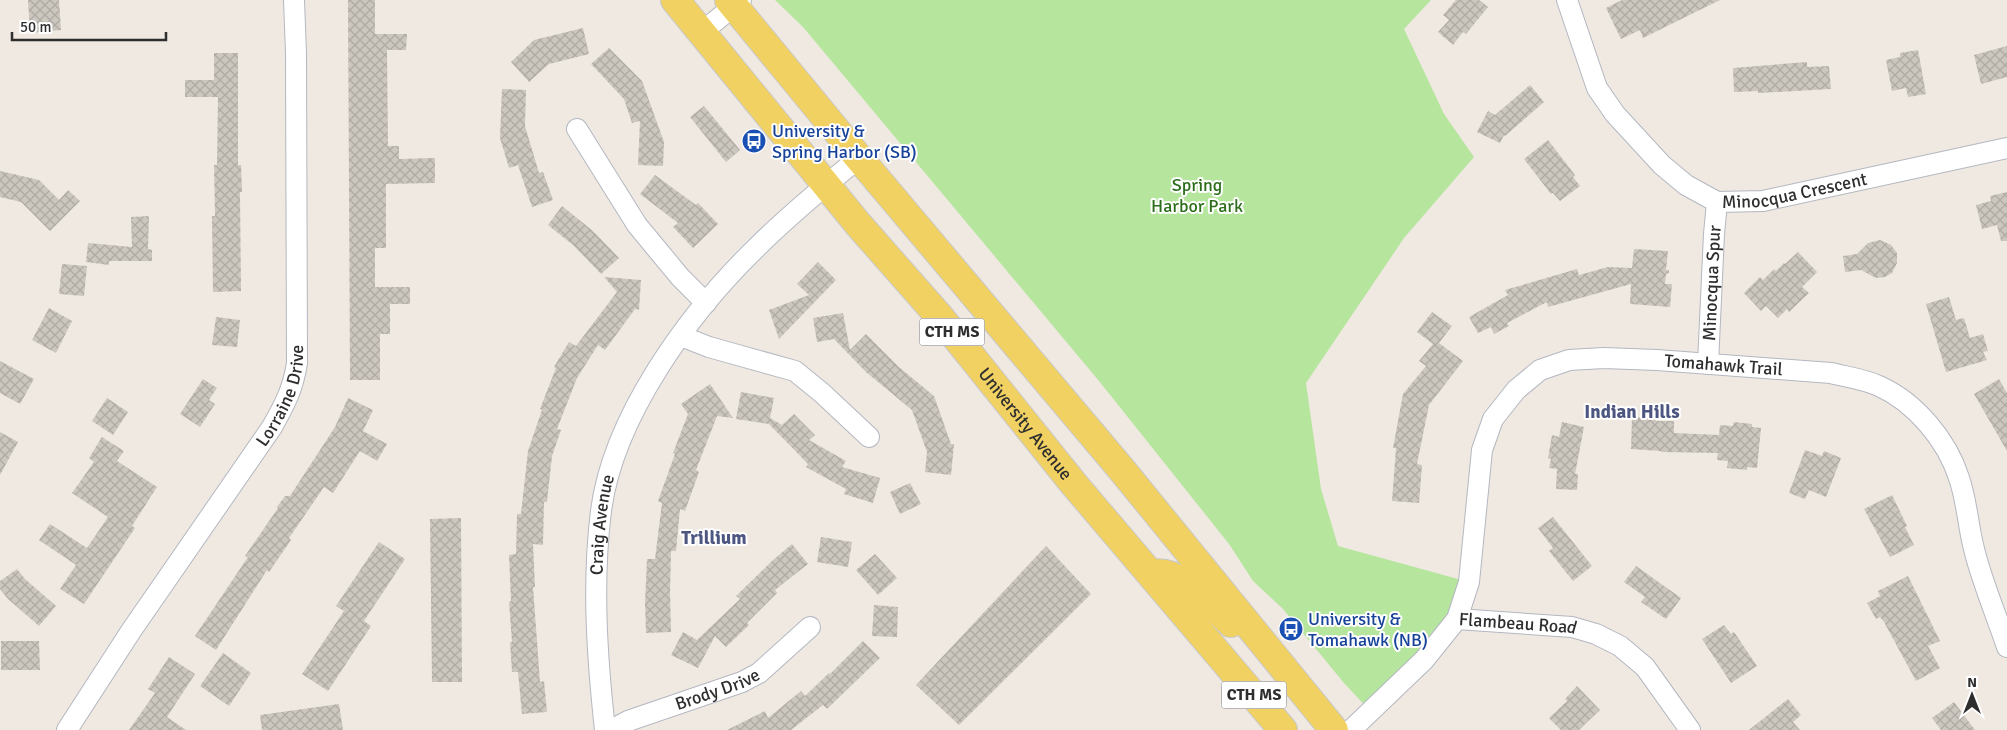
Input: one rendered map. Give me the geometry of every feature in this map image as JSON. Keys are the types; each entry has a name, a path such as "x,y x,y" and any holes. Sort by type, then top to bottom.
{"main road":[{"name":"University Avenue","path":"675,0 858,224 939,316 1073,483 1283,730"},
{"name":"CTH MS","path":"735,2 859,158 1122,470 1334,730"},
{"path":"1152,574 1165,573 1180,579 1239,632 1284,667"}],"street":[{"name":"Lorraine Drive","path":"67,730 130,631 272,427 290,396 298,363 294,0"},
{"name":"Minocqua Crescent","path":"1567,0 1597,88 1615,114 1662,165 1686,185 1717,202 1763,201 2007,148"},
{"path":"702,32 735,2"},
{"path":"577,129 637,225 680,278 706,303"},
{"name":"Craig Avenue","path":"605,730 598,665 596,576 601,510 612,462 629,420 652,378 706,303 752,251 826,184 859,158"},
{"name":"Minocqua Spur","path":"1708,364 1717,202"},
{"path":"681,336 708,347 795,371 822,393 869,437"},
{"name":"Tomahawk Trail","path":"1457,619 1468,582 1482,450 1493,419 1516,390 1540,370 1569,360 1604,358 1831,374 1858,379 1880,386 1901,400 1930,424 1952,458 1960,480 1974,549 2007,646"},
{"name":"Flambeau Road","path":"1351,730 1424,660 1457,619 1572,627 1596,634 1620,646 1645,667 1690,730"},
{"name":"Brody Drive","path":"611,730 628,721 742,682 759,672 810,627"}],"green space":[{"name":"Spring Harbor Park","path":"775,0 1431,0 1404,29 1444,114 1474,157 1404,238 1306,383 1321,489 1338,546 1469,582 1457,619 1371,712 1344,683 1283,609 1253,581 1229,544 1099,381 803,27"}],"building":[{"path":"28,0 59,0 61,30 30,33"},
{"path":"348,0 375,0 375,34 407,34 406,50 387,50 388,146 399,146 399,159 435,158 435,183 386,184 386,248 375,248 375,287 410,287 410,304 390,304 390,334 380,334 380,380 350,380"},
{"path":"1456,0 1479,0 1488,7 1466,34 1463,32 1453,45 1438,32 1449,20 1443,15"},
{"path":"1622,0 1720,0 1643,38 1640,30 1621,39 1606,8"},
{"path":"583,28 589,54 549,64 529,82 511,62 534,40"},
{"path":"2007,46 2007,77 1981,84 1974,55"},
{"path":"609,48 642,81 664,142 663,166 638,165 640,121 632,123 624,99 591,64"},
{"path":"1918,50 1926,94 1908,97 1906,88 1892,91 1886,60 1900,57 1900,53"},
{"path":"214,53 238,53 238,165 241,165 242,192 240,192 241,291 213,292 212,216 215,216 214,165 217,165 218,97 185,97 185,80 214,80"},
{"path":"1807,62 1807,67 1829,66 1831,89 1758,93 1758,91 1734,92 1733,68"},
{"path":"1530,85 1544,102 1504,135 1500,143 1477,132 1488,111 1495,115"},
{"path":"502,89 526,90 525,126 539,173 543,172 553,200 532,207 518,165 509,168 500,138"},
{"path":"704,106 740,150 726,162 690,117"},
{"path":"1548,140 1575,175 1573,177 1580,186 1560,201 1553,193 1551,194 1524,159"},
{"path":"0,171 39,180 59,200 68,190 80,201 50,231 21,202 0,197"},
{"path":"655,175 696,205 698,203 718,224 693,248 673,227 678,223 640,194"},
{"path":"2007,192 2007,241 2001,241 1997,225 1982,229 1976,205 1991,201 1990,196"},
{"path":"562,206 593,231 619,258 601,274 573,245 548,225"},
{"path":"149,216 148,249 152,250 152,261 109,261 109,265 86,262 88,243 132,247 131,217"},
{"path":"1880,240 1891,245 1897,253 1897,263 1892,273 1885,277 1876,278 1861,270 1845,272 1843,256 1857,254 1868,243"},
{"path":"1634,249 1668,251 1666,270 1669,270 1669,273 1666,274 1665,284 1672,284 1670,307 1630,304 1631,284 1548,307 1547,302 1507,323 1509,326 1494,334 1491,327 1478,333 1469,317 1508,295 1505,290 1577,269 1579,275 1608,267 1632,268"},
{"path":"1798,252 1817,272 1802,287 1809,293 1789,312 1787,309 1778,318 1766,306 1761,311 1744,293 1760,277 1763,280 1774,269 1776,271"},
{"path":"818,262 836,280 779,339 769,310 809,295 797,284"},
{"path":"62,264 87,266 84,296 59,294"},
{"path":"604,277 641,280 639,310 635,309 605,350 598,345 577,378 557,429 561,430 552,456 547,502 544,502 543,545 533,544 535,587 533,587 540,682 544,681 547,712 522,714 518,672 512,672 509,555 516,554 517,514 521,514 528,451 542,410 540,409 556,368 554,367 569,342 576,346 617,292"},
{"path":"1949,297 1956,320 1964,318 1970,338 1983,334 1988,351 1983,352 1987,360 1946,372 1926,304"},
{"path":"49,308 72,321 56,353 32,340"},
{"path":"1432,312 1452,326 1439,343 1463,361 1429,405 1417,464 1422,465 1419,503 1392,501 1396,448 1393,448 1403,394 1426,366 1419,361 1433,344 1417,332"},
{"path":"843,313 850,350 866,334 899,367 934,396 951,444 954,444 951,475 925,472 927,452 912,410 866,372 834,339 817,342 813,318"},
{"path":"216,317 240,320 237,347 212,345"},
{"path":"0,361 34,379 20,404 0,393"},
{"path":"203,379 217,388 209,400 215,404 200,427 180,414"},
{"path":"1999,379 2007,393 2007,451 1974,394"},
{"path":"710,384 733,418 717,416 696,470 699,472 685,511 680,509 676,551 671,551 671,632 646,633 647,559 655,559 662,503 658,501 688,414 681,404"},
{"path":"741,392 774,398 770,418 782,425 794,414 815,435 809,440 846,461 842,467 880,478 873,503 844,494 846,489 806,467 808,464 769,424 736,419"},
{"path":"107,398 128,412 113,435 92,421"},
{"path":"348,398 373,410 363,431 387,444 377,461 360,451 333,493 324,487 289,538 291,540 269,572 267,570 216,650 195,636 248,557 245,556 277,507 285,496 290,496 335,427"},
{"path":"1632,417 1656,418 1656,421 1674,421 1674,433 1719,435 1720,425 1733,426 1734,422 1752,424 1752,427 1761,428 1757,468 1747,467 1747,470 1727,468 1728,461 1717,460 1718,453 1663,452 1631,449"},
{"path":"1562,422 1584,427 1575,474 1578,474 1577,490 1556,489 1557,469 1549,468 1551,459 1548,458 1552,435 1559,437"},
{"path":"0,432 18,442 0,475"},
{"path":"102,437 124,451 117,461 157,487 132,526 135,528 84,604 60,589 76,565 39,540 50,524 87,548 108,517 72,493 94,462 89,458"},
{"path":"1805,450 1822,456 1824,451 1841,458 1826,497 1809,490 1805,499 1789,493"},
{"path":"910,483 921,504 900,514 890,492"},
{"path":"1892,495 1914,545 1890,557 1864,509"},
{"path":"1553,517 1592,566 1573,581 1549,551 1553,548 1538,528"},
{"path":"461,518 462,682 432,682 430,519"},
{"path":"821,537 852,542 848,567 817,562"},
{"path":"379,542 405,559 364,621 371,626 328,691 302,674 344,611 336,606"},
{"path":"792,544 808,564 775,590 777,593 747,623 749,625 726,647 715,636 698,668 671,655 683,632 697,640 740,599 736,596"},
{"path":"1046,546 1091,594 959,725 916,685"},
{"path":"875,554 897,578 878,595 856,570"},
{"path":"1636,566 1681,598 1666,619 1641,602 1645,597 1624,582"},
{"path":"17,569 25,579 56,606 39,626 8,599 0,589 0,581"},
{"path":"1908,576 1940,641 1928,646 1940,668 1916,681 1884,622 1880,617 1876,619 1867,603 1880,596 1878,591"},
{"path":"874,605 898,607 897,637 872,636"},
{"path":"1724,625 1731,634 1734,632 1757,666 1731,683 1702,639"},
{"path":"1,641 39,641 40,670 1,670"},
{"path":"863,641 880,658 827,709 823,705 791,730 727,730 765,711 768,718 801,691 805,696"},
{"path":"223,653 251,673 229,706 200,686"},
{"path":"169,657 195,674 167,717 186,730 129,730 155,693 148,689"},
{"path":"1577,686 1600,710 1579,730 1561,730 1549,718 1567,701 1565,699"},
{"path":"1788,699 1801,715 1793,722 1800,730 1749,730"},
{"path":"1954,702 1975,730 1941,730 1932,718"},
{"path":"339,704 343,730 262,730 260,715"}],"place":[{"name":"University & Spring Harbor (SB)","path":"754,141"},
{"name":"University & Tomahawk (NB)","path":"1291,629"}],"district":[{"name":"Indian Hills","path":"1632,412"},
{"name":"Trillium","path":"714,538"}]}
